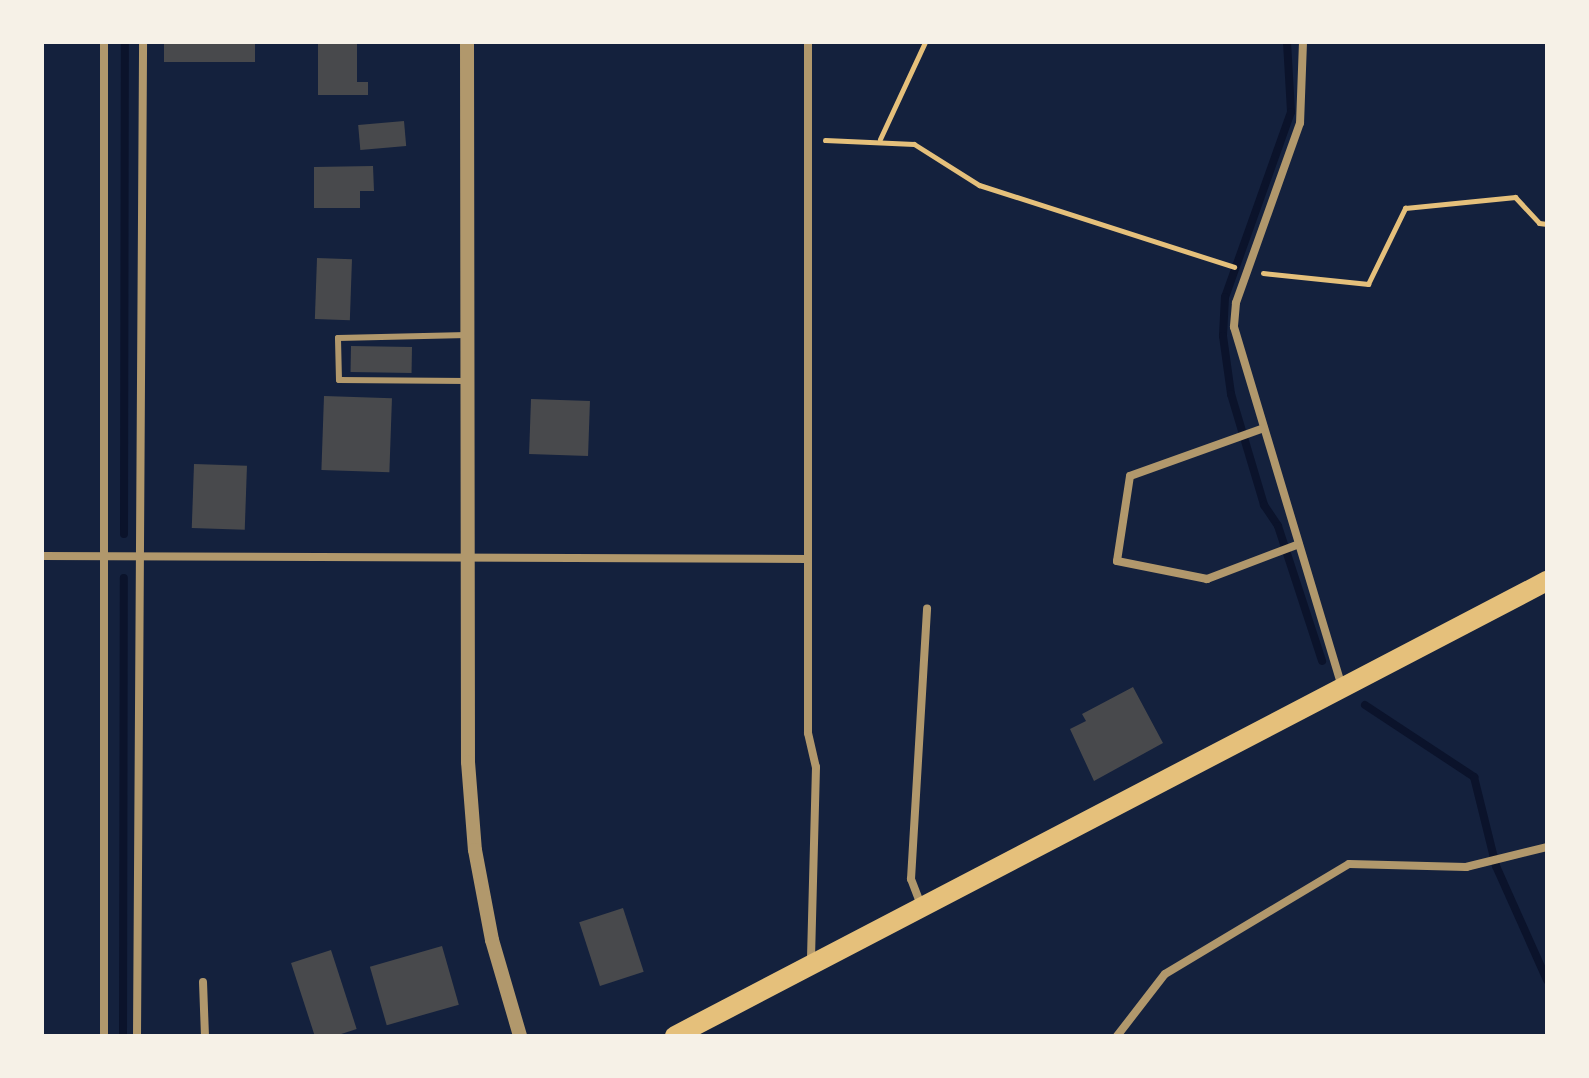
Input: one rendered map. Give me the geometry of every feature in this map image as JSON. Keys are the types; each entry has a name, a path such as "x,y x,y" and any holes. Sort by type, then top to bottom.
{"main road":[{"path":"675,1036 1547,581"}],"street":[{"path":"104,42 104,1036"},
{"path":"137,1036 143,42"},
{"path":"467,42 468,762 475,850 492,940 520,1036"},
{"path":"808,42 808,733 816,767 811,963"},
{"path":"1303,42 1300,123 1247,272 1234,327 1342,686"},
{"path":"1264,428 1130,476 1117,561 1207,579 1299,544"},
{"path":"42,556 467,555 808,559"},
{"path":"922,906 911,879 927,608"},
{"path":"1117,1036 1165,974 1349,864 1466,867 1547,847"},
{"path":"203,982 205,1036"}],"lane":[{"path":"467,335 338,338 339,380 467,381"}],"path":[{"path":"880,139 925,42"},
{"path":"808,140 880,139 914,144 979,185 1247,272 1368,284 1405,208 1515,197 1539,223 1547,224"}],"building":[{"path":"164,42 255,42 255,62 164,62"},
{"path":"318,42 357,42 357,82 368,82 368,95 318,95"},
{"path":"404,121 406,146 360,150 358,125"},
{"path":"373,166 374,191 360,191 360,208 314,208 314,167"},
{"path":"317,258 352,259 350,320 315,319"},
{"path":"351,346 412,347 412,373 351,372"},
{"path":"324,396 392,398 389,472 321,470"},
{"path":"531,399 590,401 588,456 529,454"},
{"path":"194,464 247,466 245,530 192,528"},
{"path":"1133,687 1163,743 1094,781 1070,729 1086,721 1082,714"},
{"path":"623,908 644,972 600,986 579,922"},
{"path":"442,946 459,1005 387,1025 370,967"},
{"path":"331,950 357,1029 335,1036 315,1036 291,963"}],"waterway":[{"path":"124,534 125,42"},
{"path":"1287,42 1291,112 1225,297 1223,336 1231,394 1264,505 1278,526 1322,661"},
{"path":"123,1036 124,578"},
{"path":"1365,705 1474,777 1496,866 1547,980"}]}
